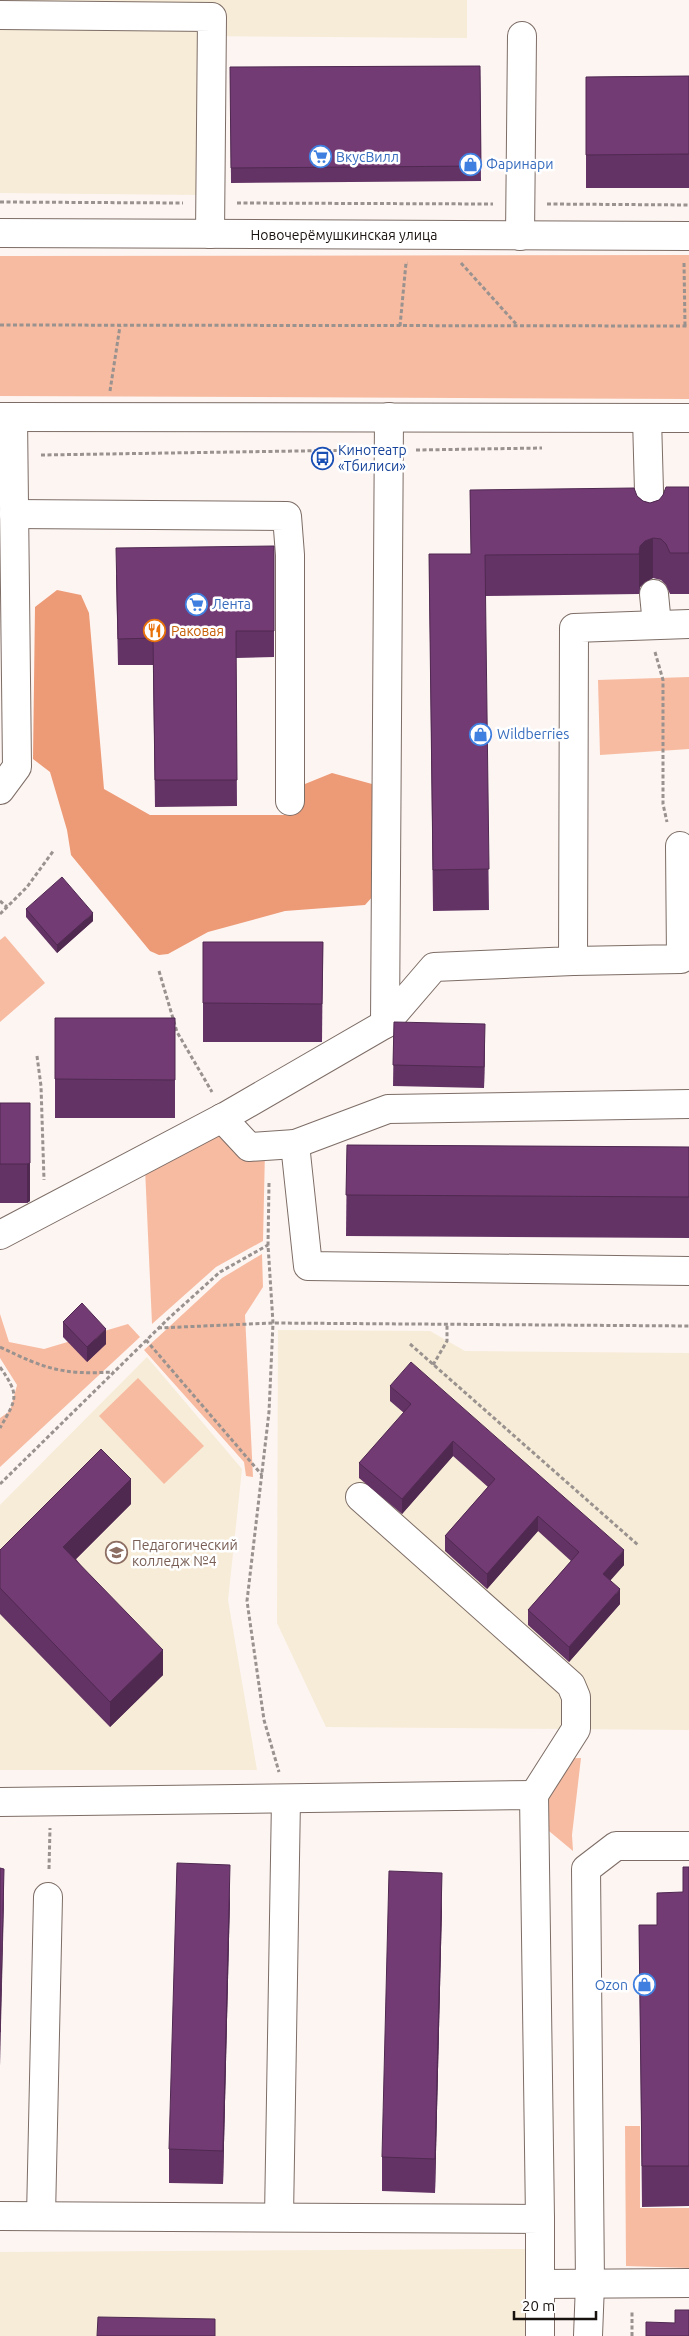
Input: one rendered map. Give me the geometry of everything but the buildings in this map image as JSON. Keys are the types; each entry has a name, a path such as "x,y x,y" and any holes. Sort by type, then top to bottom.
{"street":[{"path":"0,16 212,18 210,234"},
{"path":"520,236 522,36"},
{"name":"Новочерёмушкинская улица","path":"0,233 520,236 686,249"},
{"path":"0,790 17,767 7,569 14,514 14,455 7,417 689,418"},
{"path":"385,1024 389,417"},
{"path":"647,418 650,528"},
{"path":"14,514 287,516 290,555 290,801"},
{"path":"653,625 654,594"},
{"path":"573,961 574,628 689,624"},
{"path":"0,1235 224,1117 385,1024 434,967 681,959 680,846"},
{"path":"224,1117 249,1147 282,1145 388,1110 689,1104"},
{"path":"282,1145 308,1266 689,1271"},
{"path":"360,1497 571,1685 576,1697 576,1729 534,1795 541,2284 540,2336"},
{"path":"0,1802 534,1795"},
{"path":"279,2217 286,1799"},
{"path":"588,2336 590,2284 586,1869 616,1846 689,1846"},
{"path":"40,2216 48,1897"},
{"path":"0,2216 540,2219"},
{"path":"541,2284 689,2283"}],"path":[{"path":"0,202 689,205"},
{"path":"0,325 687,326 686,249"},
{"path":"458,259 517,326"},
{"path":"400,326 406,263 414,262"},
{"path":"109,399 120,326"},
{"path":"14,455 548,448"},
{"path":"653,625 663,680 663,804 673,846 680,846"},
{"path":"0,914 27,887 54,850"},
{"path":"0,900 6,907"},
{"path":"159,971 177,1032 224,1117"},
{"path":"38,1056 41,1086 45,1211"},
{"path":"282,1145 268,1245 273,1323 270,1412 247,1601 264,1720 286,1799"},
{"path":"0,1484 158,1328 220,1272 268,1245"},
{"path":"158,1328 273,1323 689,1326"},
{"path":"433,1365 447,1341 447,1325"},
{"path":"146,1340 262,1475"},
{"path":"410,1344 638,1545"},
{"path":"0,1346 48,1369 79,1374 114,1372"},
{"path":"0,1366 12,1385 15,1400 0,1428"},
{"path":"48,1897 50,1802"}],"shaded area":[{"path":"0,0 467,0 467,38 204,36 202,195 0,193"},
{"path":"689,255 689,399 0,396 0,256"},
{"path":"57,590 81,595 89,613 104,789 150,815 291,815 300,786 332,773 372,784 380,791 374,895 365,905 285,911 208,932 168,954 159,955 150,951 71,855 67,830 50,772 33,759 35,607"},
{"path":"689,677 689,749 600,755 598,680"},
{"path":"5,936 45,983 0,1022 0,940"},
{"path":"222,1127 265,1150 263,1241 216,1267 152,1324 145,1168"},
{"path":"262,1254 263,1287 245,1315 253,1477 246,1476 244,1462 144,1350 222,1278"},
{"path":"0,1314 9,1342 44,1349 128,1324 140,1337 0,1467 0,1418 10,1411 17,1385 0,1358"},
{"path":"278,1330 430,1331 465,1351 689,1353 689,1730 326,1727 277,1623"},
{"name":"Педагогический колледж №4","path":"147,1357 242,1469 228,1600 257,1770 0,1770 0,1505"},
{"path":"138,1378 204,1446 164,1484 99,1416"},
{"path":"581,1758 572,1835 573,1851 543,1826 544,1759"},
{"path":"625,2126 640,2126 640,2208 689,2208 689,2268 626,2266"},
{"path":"529,2249 527,2336 0,2336 0,2252"}],"place":[{"name":"ВкусВилл","path":"320,157"},
{"name":"Фаринари","path":"470,164"},
{"name":"Кинотеатр «Тбилиси»","path":"322,458"},
{"name":"Лента","path":"196,604"},
{"name":"Раковая","path":"155,631"},
{"name":"Wildberries","path":"481,734"},
{"name":"Педагогический колледж №4","path":"116,1553"},
{"name":"Ozon","path":"644,1985"}]}
